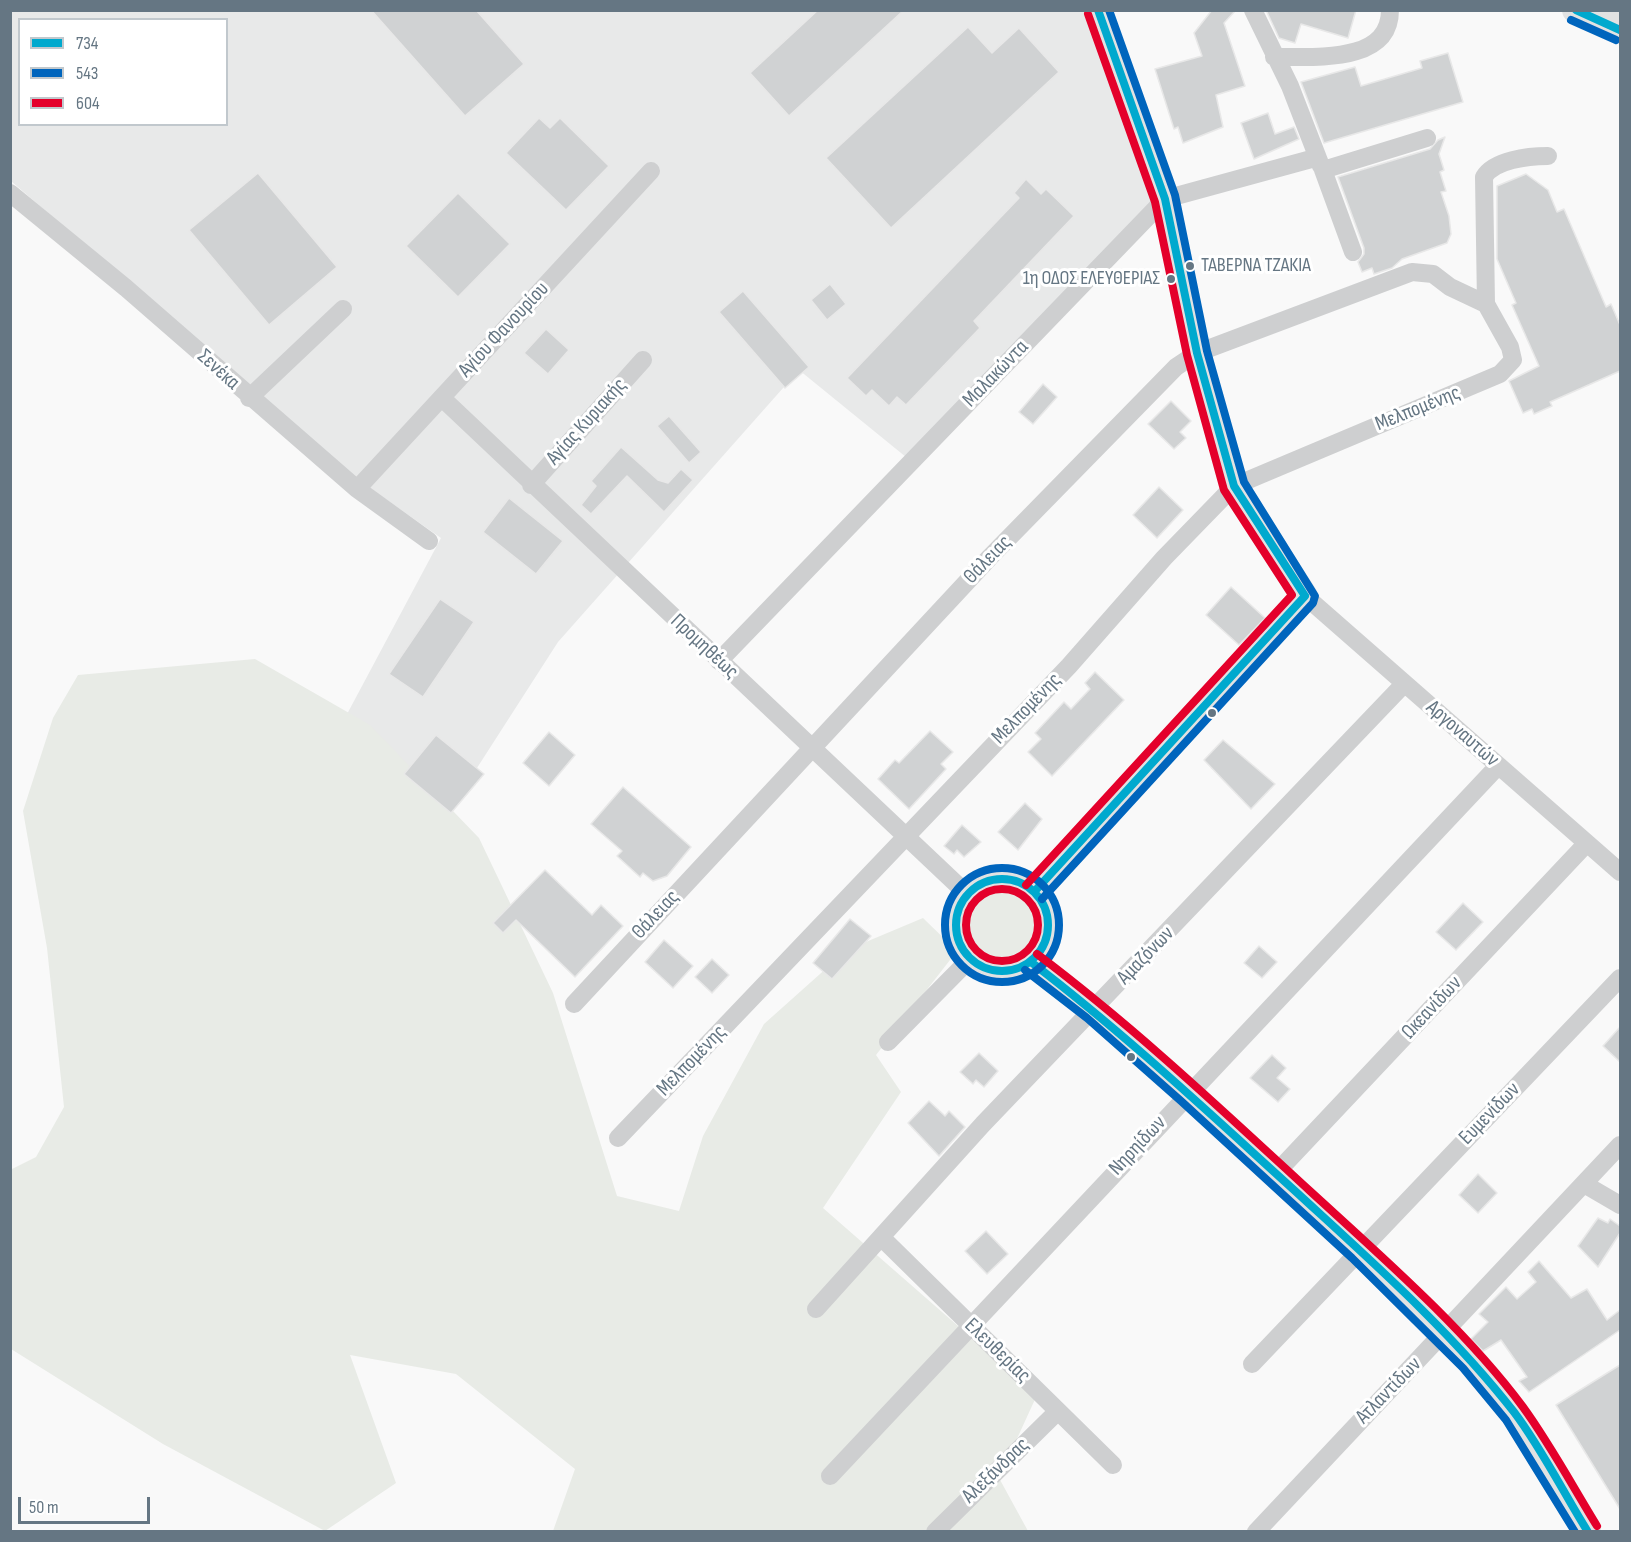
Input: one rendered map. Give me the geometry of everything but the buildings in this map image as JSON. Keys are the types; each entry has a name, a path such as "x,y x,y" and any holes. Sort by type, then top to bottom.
{"street":[{"path":"1034,892 1305,596 1234,486 1197,353 1165,200 1098,10"},
{"path":"1252,10 1290,86 1353,252"},
{"path":"1274,57 1358,52 1376,44 1390,24 1390,10"},
{"path":"1575,10 1620,30"},
{"path":"1165,200 1426,138"},
{"path":"1486,304 1484,177 1496,166 1534,156 1548,156"},
{"name":"Αγίου Φανουρίου","path":"357,489 651,171"},
{"name":"Σενέκα","path":"10,193 126,288 249,398 357,489 429,541"},
{"name":"Μαλακώντα","path":"720,661 1165,200"},
{"name":"Θάλειας","path":"574,1004 990,557 1176,367 1197,353 1412,272 1433,274 1449,287 1486,304"},
{"name":"Μελπομένης","path":"618,1138 905,835 1069,666 1164,558 1234,486 1500,374 1512,360 1510,347 1486,304"},
{"path":"249,398 343,309"},
{"name":"Αγίας Κυριακής","path":"531,485 643,360"},
{"name":"Προμηθέως","path":"441,398 967,894"},
{"name":"Αργοναυτών","path":"1305,596 1620,872"},
{"name":"Αμαζόνων","path":"816,1309 983,1124 1404,684"},
{"name":"Νηρηίδων","path":"830,1476 1498,766"},
{"name":"Ωκεανίδων","path":"1276,1173 1587,843"},
{"path":"994,879 1010,879 1024,884 1034,892 1045,906 1049,922 1048,937 1042,951 1031,962 1015,970 1001,972 985,969 970,959 956,937 955,922 959,906 967,894 980,884 994,879"},
{"path":"888,1042 970,959"},
{"path":"1031,962 1094,1010 1188,1093 1359,1250 1471,1361 1515,1414 1588,1532"},
{"name":"Ευμενίδων","path":"1252,1364 1620,978"},
{"name":"Ατλαντίδων","path":"1256,1532 1620,1145"},
{"path":"1584,1184 1620,1205"},
{"name":"Ελευθερίας","path":"881,1237 1113,1465"},
{"name":"Αλεξάνδρας","path":"935,1532 1058,1411"}],"shaded area":[{"path":"1110,10 1176,198 917,466 799,370 558,642 439,827 338,731 441,538 347,472 11,181 11,11"},
{"path":"255,659 370,725 479,838 553,993 617,1196 679,1211 703,1136 764,1024 839,957 861,944 923,918 957,951 876,1055 901,1092 823,1208 1037,1395 999,1478 1028,1531 553,1531 575,1469 456,1374 350,1355 396,1483 325,1531 163,1444 11,1349 10,1170 36,1157 64,1107 47,948 23,811 53,718 78,675"},
{"path":"1009,890 1028,900 1036,912 1038,926 1036,940 1028,952 1016,960 995,962 976,952 968,940 966,919 976,900 988,892"}],"transit line":[{"name":"734","path":"1098,10 1165,199 1197,353 1234,486 1305,596"},
{"name":"543","path":"1042,899 1313,603 1315,596 1244,482 1207,351 1175,195 1109,10"},
{"name":"734","path":"1576,10 1620,30"},
{"name":"604","path":"1026,885 1292,595 1224,490 1187,355 1155,202 1088,14"},
{"name":"543","path":"1571,20 1616,40"},
{"name":"734","path":"1034,892 1305,596"},
{"name":"543","path":"1002,868 1024,872 1042,885 1055,903 1059,925 1055,947 1042,965 1024,978 1002,982 980,978 962,965 949,947 945,925 949,903 962,885 980,872 1002,868"},
{"name":"734","path":"993,879 1011,879 1028,886 1041,899 1048,916 1048,925 1048,934 1041,951 1028,964 1011,971 993,971 976,964 963,951 956,934 956,916 963,899 976,886 993,879"},
{"name":"604","path":"1002,889 1022,895 1032,905 1038,925 1032,945 1022,955 1002,961 982,955 972,945 966,925 972,905 982,895 1002,889"},
{"name":"604","path":"1037,954 1108,1010 1176,1069 1394,1268 1449,1322 1476,1350 1523,1407 1597,1526"},
{"name":"734","path":"1031,962 1198,1102 1436,1324 1514,1412 1588,1532"},
{"name":"543","path":"1025,970 1087,1018 1181,1101 1352,1258 1463,1368 1506,1420 1575,1532"}],"place":[{"name":"ΤΑΒΕΡΝΑ ΤΖΑΚΙΑ","path":"1190,266"},
{"name":"1η ΟΔΟΣ ΕΛΕΥΘΕΡΙΑΣ","path":"1171,279"}]}
